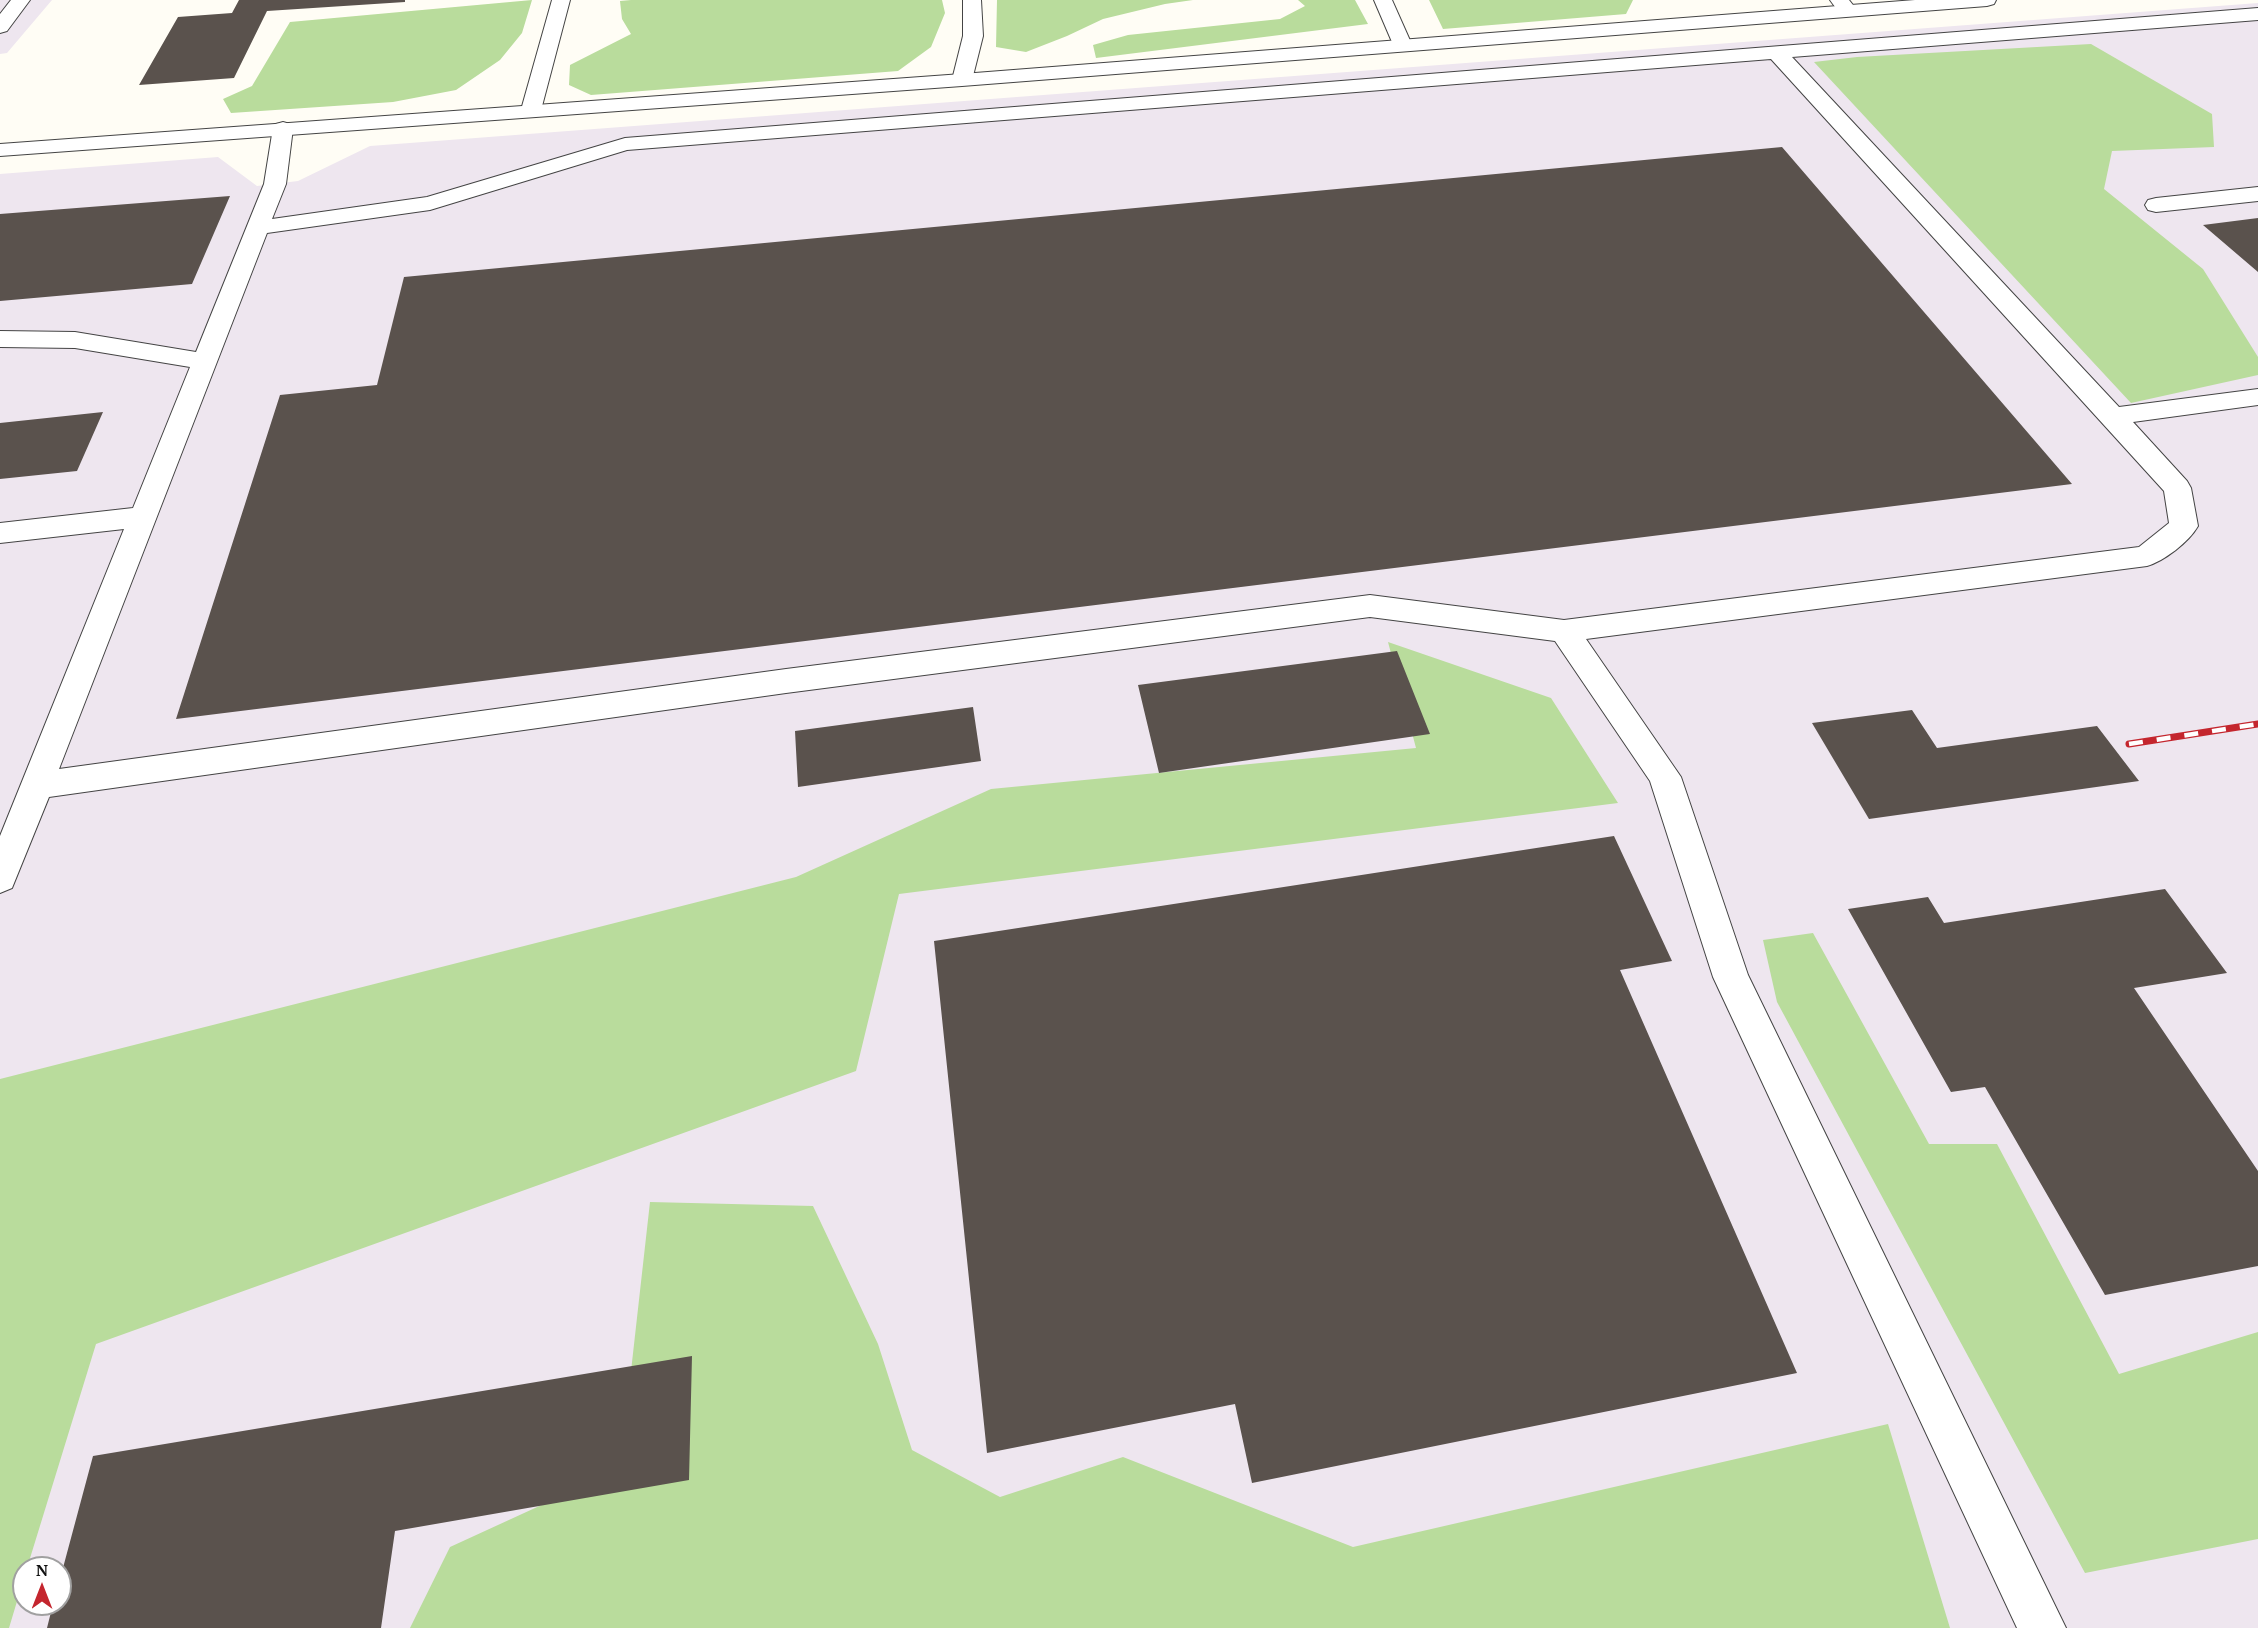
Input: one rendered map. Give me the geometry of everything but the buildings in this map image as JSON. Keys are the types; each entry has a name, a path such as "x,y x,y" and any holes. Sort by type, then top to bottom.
{"street":[{"path":"0,27 21,0"},
{"path":"531,110 561,0"},
{"path":"962,80 973,36 972,0"},
{"path":"1383,0 1402,45"},
{"path":"0,150 962,80 1402,45 1844,5 1987,0"},
{"path":"256,228 430,203 625,144 2258,14"},
{"path":"38,785 786,681 1370,606 1564,631 2147,556 2184,525 2177,488 1777,53"},
{"path":"0,878 275,184 283,128"},
{"path":"2156,205 2258,194"},
{"path":"0,339 75,340 204,361"},
{"path":"2113,416 2258,397"},
{"path":"0,533 143,517"},
{"path":"1564,631 1665,777 1731,977 2042,1628"}],"shaded area":[{"path":"0,0 52,0 7,53 0,54"},
{"path":"2258,3 2258,1628 0,1628 0,174 218,157 257,186 298,181 370,146"}],"green space":[{"path":"532,0 522,33 500,60 456,90 393,102 231,113 223,99 252,86 290,22"},
{"path":"942,0 945,13 931,47 898,71 591,95 569,85 570,65 631,34 622,19 620,1"},
{"path":"997,0 1193,0 1165,4 1103,19 1026,52 996,47"},
{"path":"1298,0 1355,0 1368,24 1096,58 1093,45 1128,35 1280,19 1305,6"},
{"path":"1429,0 1633,0 1626,14 1443,29"},
{"path":"2091,44 2212,114 2214,147 2112,151 2104,189 2203,269 2258,357 2258,375 2131,403 1814,62 1857,57"},
{"path":"1388,642 1551,698 1618,803 899,894 856,1071 96,1344 31,1556 12,1556 13,1616 9,1628 0,1628 0,1079 796,877 991,789 1416,748"},
{"path":"1813,933 1929,1144 1997,1144 2119,1374 2258,1332 2258,1539 2085,1573 1777,1002 1763,940"},
{"path":"650,1202 813,1206 878,1344 912,1450 1000,1497 1123,1457 1353,1547 1888,1424 1950,1628 410,1628 450,1547 620,1469"}],"railway":[{"path":"2129,744 2258,724"}]}
